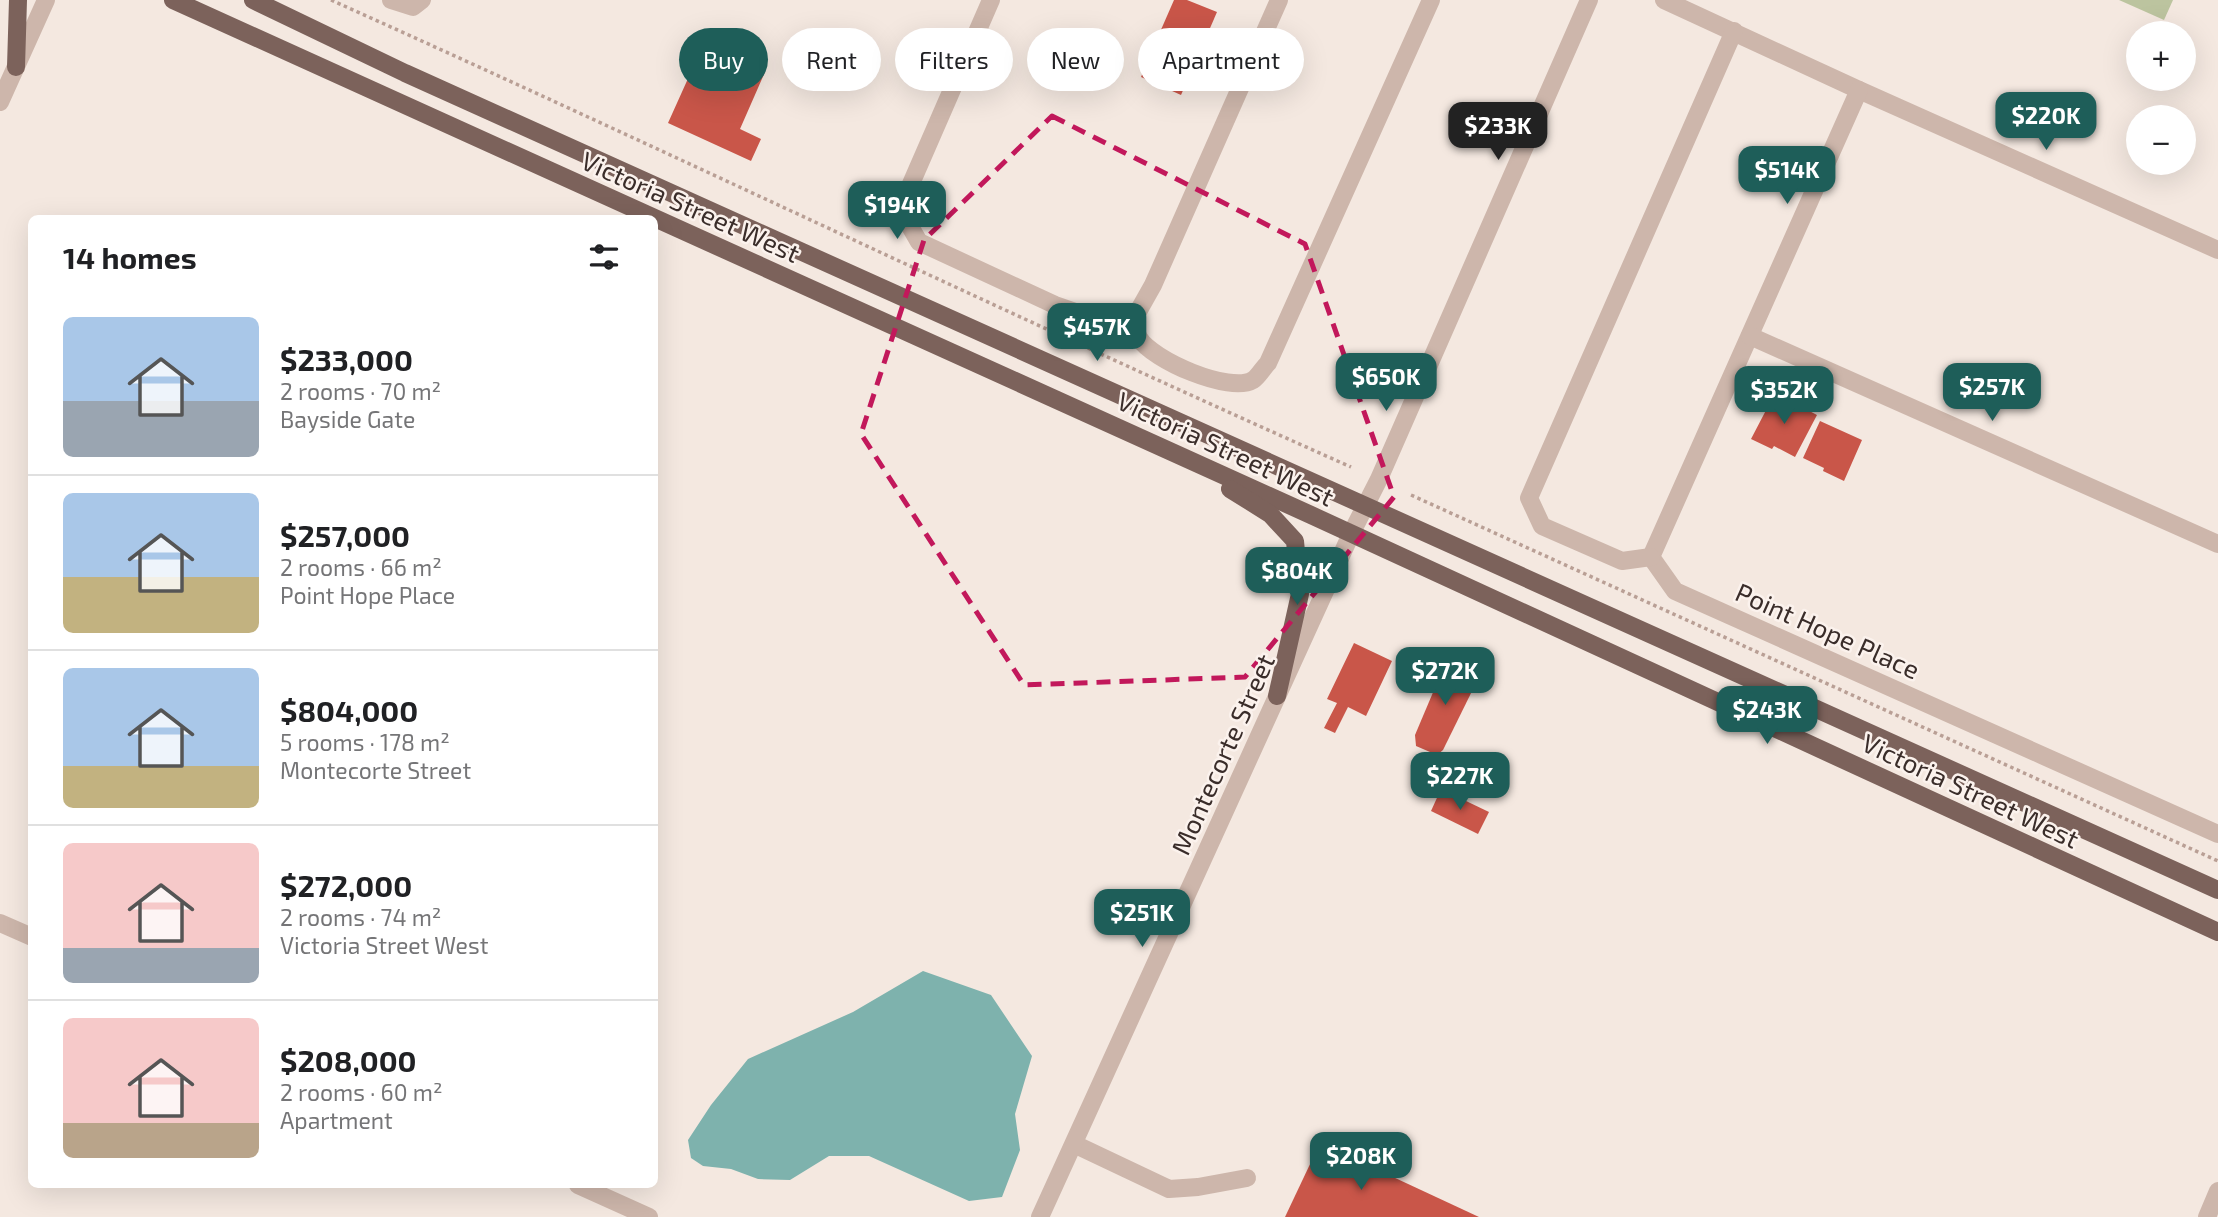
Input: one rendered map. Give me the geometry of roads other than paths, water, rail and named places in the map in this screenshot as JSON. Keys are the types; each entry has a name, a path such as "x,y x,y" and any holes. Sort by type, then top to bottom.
{"main road":[{"path":"16,67 18,0"},
{"name":"Victoria Street West","path":"173,0 648,215"},
{"name":"Victoria Street West","path":"253,0 405,73 2218,890"},
{"name":"Victoria Street West","path":"658,220 2218,932"},
{"path":"1164,449 1270,514 1296,541 1300,594 1277,696"},
{"path":"2199,923 2218,938"}],"street":[{"path":"0,102 46,0"},
{"path":"391,0 412,7 422,0"},
{"path":"991,0 900,209 919,242 1055,305 1113,325 1135,317"},
{"path":"1279,0 1153,285 1135,317 1139,338 1157,354 1206,379 1233,384 1253,380 1268,363 1431,0"},
{"name":"Montecorte Street","path":"1040,1217 1351,534 1379,479 1589,0"},
{"path":"1664,0 1858,90 2218,250"},
{"path":"1734,31 1529,498 1542,526 1622,561 1651,557 1751,337 1858,90"},
{"path":"1751,337 2218,544"},
{"name":"Point Hope Place","path":"1651,557 1675,591 2218,834"},
{"path":"0,923 28,935"},
{"path":"1074,1144 1169,1189 1247,1178"},
{"path":"585,1188 649,1217"},
{"path":"2207,1217 2218,1191"}],"water":[{"path":"923,971 991,995 1032,1056 1015,1114 1020,1150 1002,1197 969,1201 869,1156 829,1156 790,1180 758,1179 731,1169 703,1166 691,1158 688,1140 711,1105 748,1059 853,1012"}]}
